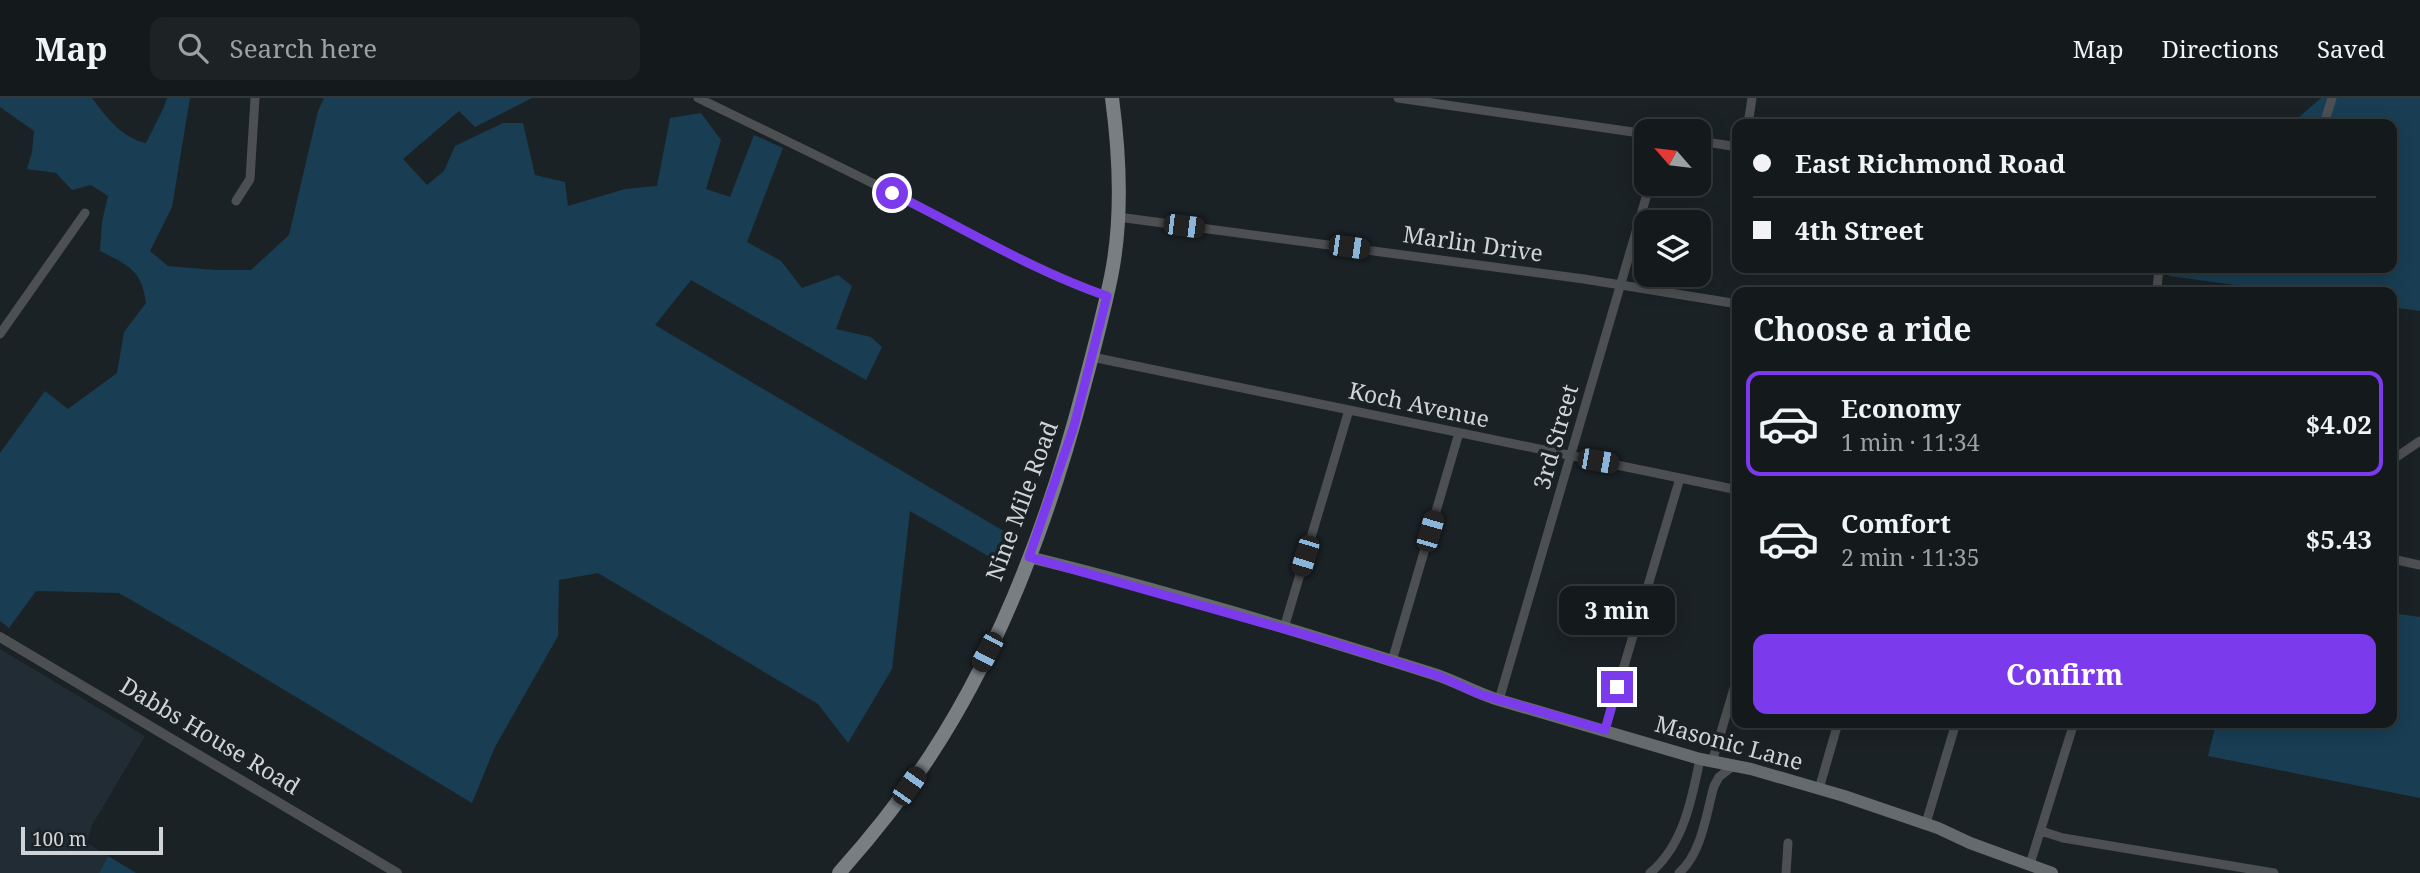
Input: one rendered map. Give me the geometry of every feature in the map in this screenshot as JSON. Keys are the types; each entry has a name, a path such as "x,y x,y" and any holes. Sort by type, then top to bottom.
{"main road":[{"name":"Nine Mile Road","path":"839,873 880,825 939,741 987,652 1029,557 1074,426 1114,261 1118,217 1117,134 1112,98"},
{"name":"Masonic Lane","path":"1029,557 1284,628 1439,676 1499,700 1706,760 1819,789 1926,823 1970,843 2052,873"}],"street":[{"path":"236,201 250,179 255,98"},
{"path":"698,98 913,204 1019,261 1107,296"},
{"path":"1398,98 1634,132"},
{"path":"1749,119 1752,98"},
{"path":"2326,119 2332,98"},
{"path":"1712,143 1732,146"},
{"name":"3rd Street","path":"1499,700 1646,196"},
{"path":"0,334 85,214"},
{"name":"Marlin Drive","path":"1118,217 1620,284 1732,303"},
{"name":"Koch Avenue","path":"1092,356 1732,489"},
{"path":"1284,628 1349,410"},
{"path":"1392,661 1459,433"},
{"path":"2397,457 2420,441"},
{"path":"1605,730 1680,478"},
{"path":"2397,560 2420,565"},
{"name":"Dabbs House Road","path":"0,637 397,873"},
{"path":"1650,873 1670,852 1678,835 1732,692"},
{"path":"1819,789 1837,728"},
{"path":"1926,823 1954,728"},
{"path":"2030,864 2072,728"},
{"path":"1679,873 1687,866 1694,853 1714,786 1719,777 1733,766"},
{"path":"2041,831 2063,838 2274,873"},
{"path":"1786,873 1788,843"}],"shaded area":[{"path":"0,98 92,98 122,132 146,143 167,98 190,98 172,207 150,251 168,266 215,270 251,270 289,235 318,111 324,98 532,98 475,127 459,111 403,159 427,185 444,171 455,146 503,123 523,123 535,175 565,182 568,206 625,189 657,186 670,118 701,113 721,140 706,189 730,197 754,135 783,148 747,242 781,261 802,288 838,275 852,286 836,329 871,337 882,347 866,380 691,280 655,325 1012,536 995,560 910,511 892,669 848,743 818,704 598,573 559,580 558,636 495,747 472,803 119,593 36,591 9,628 0,621 0,453 45,391 68,409 117,373 124,332 146,303 141,283 132,270 100,251 102,222 108,196 91,185 72,190 56,173 27,169 34,131 0,107"},
{"path":"2321,98 2420,98 2420,311 2397,308 2397,287 2249,287 2169,276 2169,273 2397,273 2397,119 2297,119"},
{"path":"2397,614 2420,617 2420,798 2208,756 2215,728 2397,728"},
{"path":"0,649 145,736 92,825 87,843 108,856 99,873 0,873"},
{"path":"108,856 136,873 99,873"}],"route":[{"path":"892,193 1012,257 1107,296 1074,426 1029,557 1327,641 1439,676 1479,694 1605,730 1617,687"}]}
